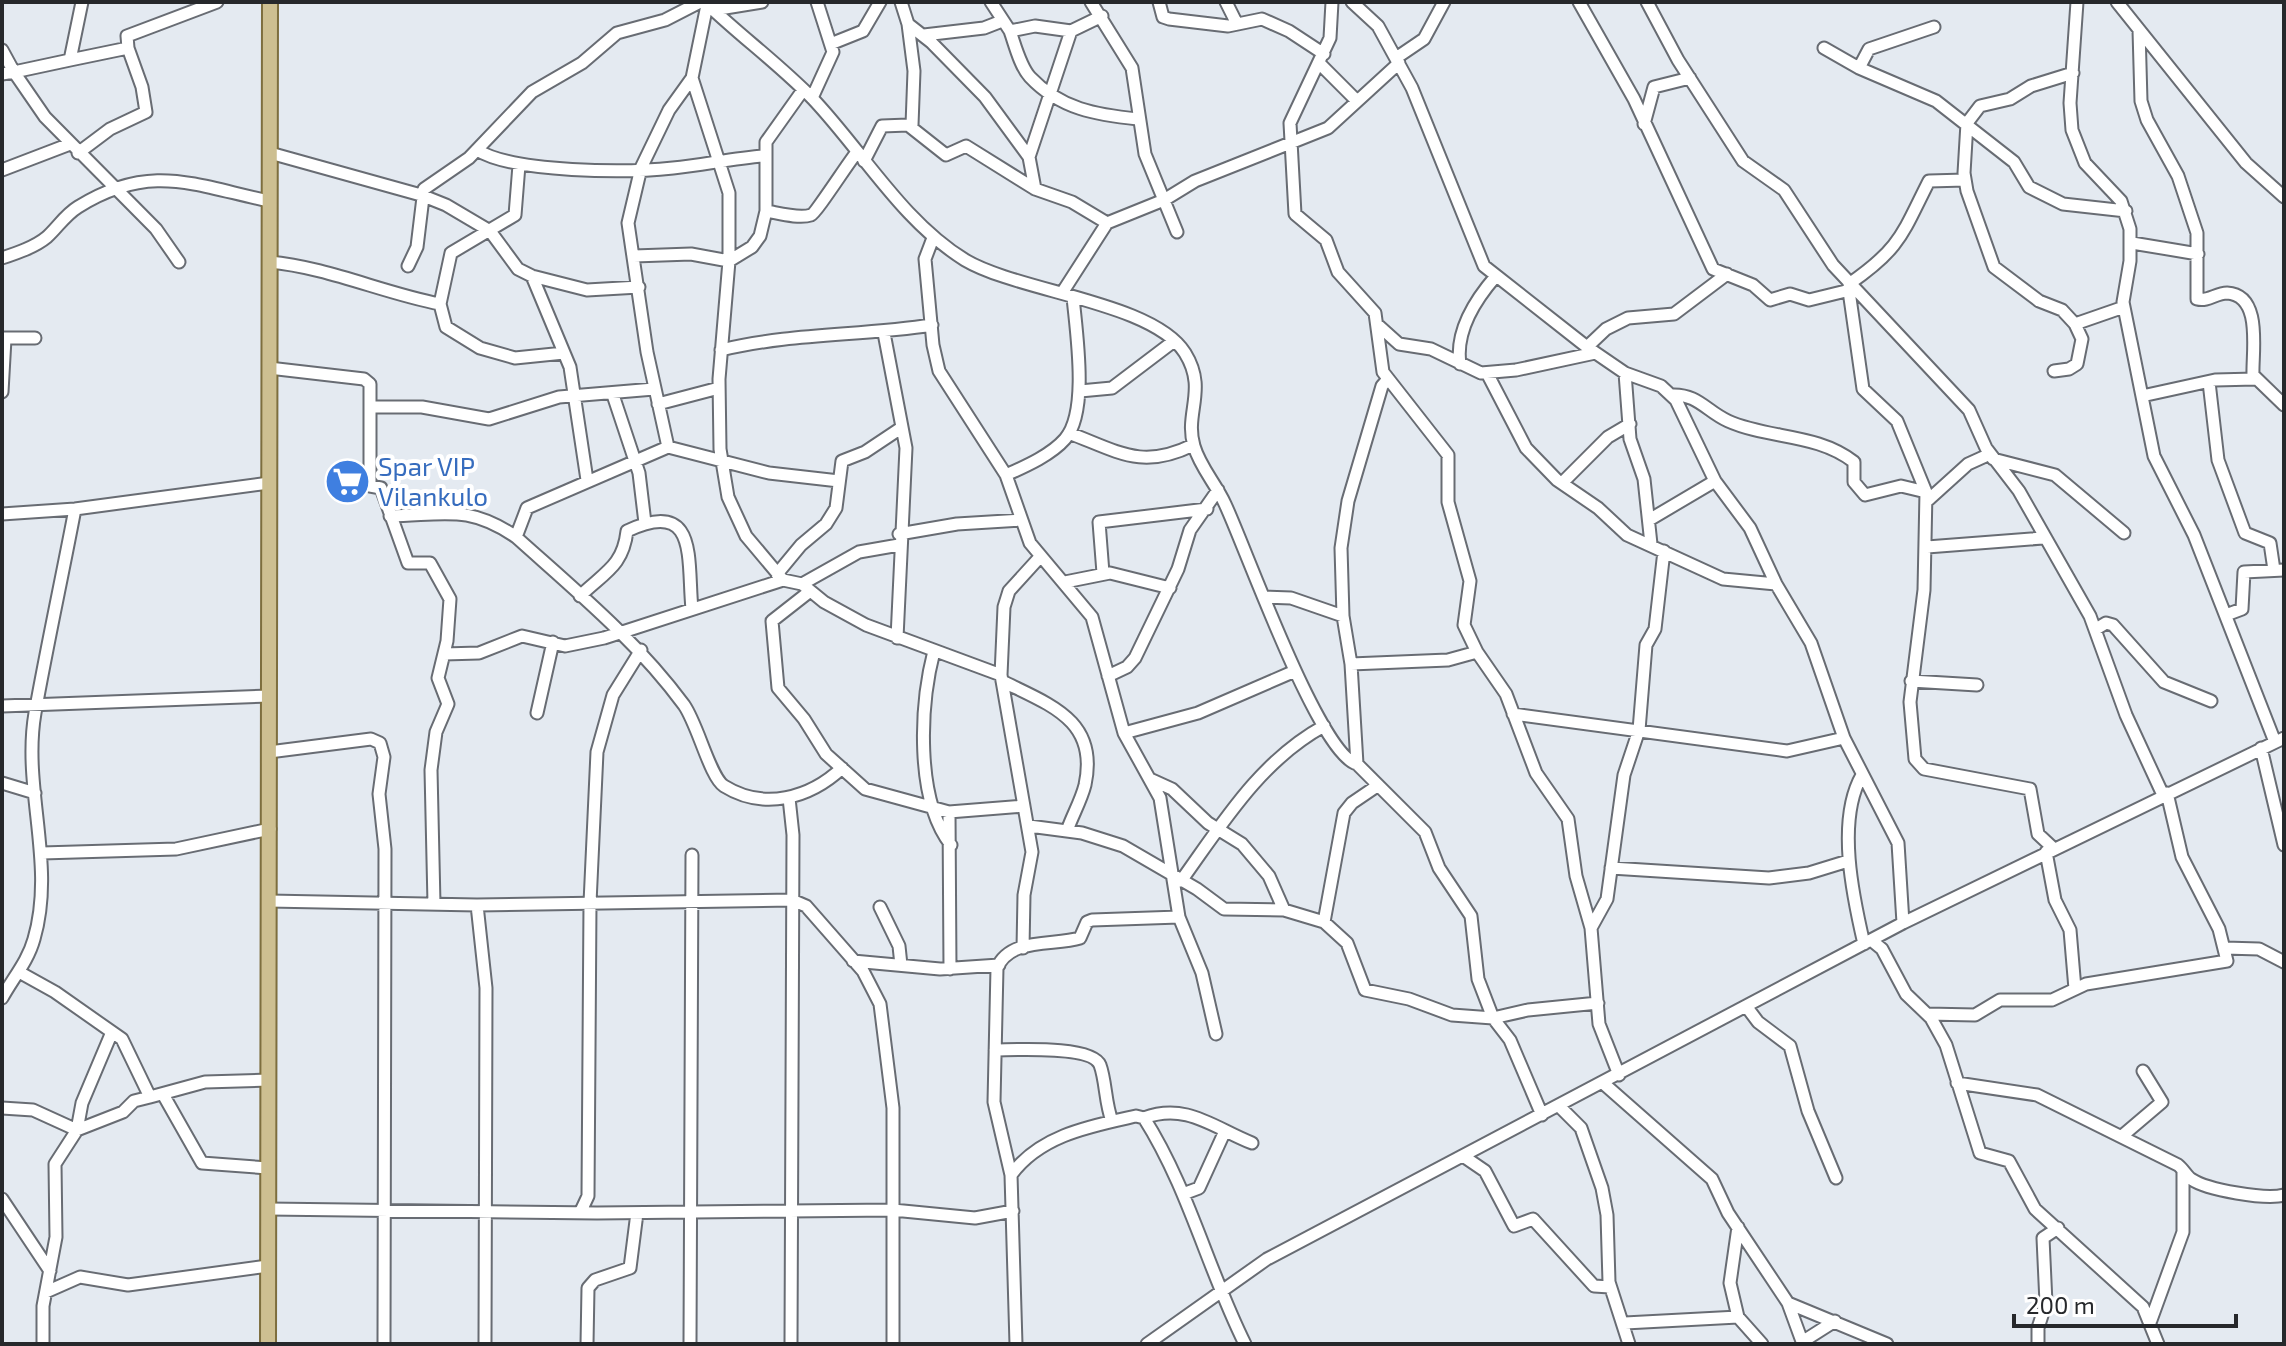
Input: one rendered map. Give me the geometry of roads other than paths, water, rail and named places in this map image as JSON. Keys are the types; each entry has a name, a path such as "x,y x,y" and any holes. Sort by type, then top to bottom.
{"main road":[{"path":"268,1344 270,2"}],"street":[{"path":"70,60 82,2"},
{"path":"2,170 74,148 146,112 127,36 217,2"},
{"path":"408,266 417,247 421,195 477,150 532,92 582,63 617,33 706,5 762,2"},
{"path":"634,256 691,254 729,261 752,247 760,236 766,211 765,156 768,135 825,74 833,43 817,2"},
{"path":"833,43 863,31 880,2"},
{"path":"901,2 908,24 914,71 912,125"},
{"path":"991,2 1029,76 1051,93 1090,115 1138,119"},
{"path":"1091,2 1132,68 1145,154 1177,232"},
{"path":"1159,2 1163,17 1169,19 1217,25 1262,19 1275,24 1322,58 1356,100"},
{"path":"1226,2 1237,24"},
{"path":"1332,2 1332,25 1322,58 1295,110 1289,143 1296,218 1326,240 1338,272 1375,313 1379,326 1379,352 1388,379 1448,455 1448,502 1470,581 1464,625 1477,652 1500,683 1536,773 1568,819 1576,876 1591,928 1601,1033 1619,1075"},
{"path":"1352,2 1372,19 1398,60 1442,156 1480,260 1591,350 1625,373 1661,386 1672,395 1715,481 1750,528 1776,584 1811,643 1844,738 1898,843 1903,923"},
{"path":"1006,475 1057,446 1069,433 1080,391 1068,295 1107,223 1164,200 1195,181 1328,128 1424,39 1444,2"},
{"path":"1579,2 1694,222 1711,266 1753,285 1770,300 1790,294 1809,300 1851,288 1894,248 1908,228 1929,181 1965,180"},
{"path":"1647,2 1690,78 1743,161 1784,190 1851,288 1963,401 1992,456 2019,491 2096,629 2131,726 2165,794 2182,857 2228,958 2225,963 2086,984 2052,1000 2000,1000 1975,1015 1927,1014"},
{"path":"1147,1344 1267,1259 1903,923 2280,740 2209,582 2184,512 2158,469 2124,307 2132,243 2126,211 2079,152 2070,103 2077,2"},
{"path":"2117,2 2246,163 2284,197"},
{"path":"668,447 654,389 629,236 629,213 641,168 669,110 692,78 706,5"},
{"path":"706,5 808,94 933,238 982,269 1068,295 1161,330 1183,349 1195,375 1193,445 1218,490 1295,671 1324,726 1348,761 1357,764 1425,832 1439,868 1471,916 1478,979 1493,1018 1510,1040 1542,1115"},
{"path":"924,35 1006,26 1071,31 1102,16"},
{"path":"908,24 924,35 985,97 1029,157 1035,189"},
{"path":"1859,68 1869,49 1934,27"},
{"path":"2139,30 2141,101 2147,120 2178,176 2197,233 2197,299 2233,294 2251,308 2255,379 2284,405"},
{"path":"1029,157 1071,31"},
{"path":"8,73 128,48"},
{"path":"1824,48 1859,68 1936,101 2014,162 2029,187 2063,204 2126,211"},
{"path":"2,50 8,73 74,148 156,229 179,262"},
{"path":"2054,371 2077,364 2082,339 2075,324 2062,310 2039,301 1994,267 1965,180 1967,123 1985,103 2010,99 2031,86 2073,73"},
{"path":"692,78 729,193 729,261 719,388 720,449 725,461 728,497 746,536 780,577 805,588 853,619 1002,678 1055,708 1078,727 1087,755 1085,784 1067,831"},
{"path":"1644,125 1654,87 1690,78"},
{"path":"766,211 806,216 818,211 832,184 861,157 882,126 912,125 946,155 966,146 1035,189 1072,202 1107,223"},
{"path":"477,150 519,165 641,168 675,168 719,159 765,156"},
{"path":"270,153 421,195 490,231 518,269 532,276 587,290 639,287"},
{"path":"519,165 515,215 451,253 440,315 446,327 480,348 515,358 564,353"},
{"path":"2,258 44,240 66,216 115,186 151,178 170,179 269,201"},
{"path":"933,238 925,259 939,371 964,415 1006,475 1021,520 1039,558 1065,582 1092,617 1124,733 1150,779 1163,812 1176,878 1179,917 1202,973 1216,1034"},
{"path":"2132,243 2198,254"},
{"path":"269,262 288,263 397,296 440,304"},
{"path":"1379,326 1399,344 1421,346 1487,373 1583,358 1616,323 1681,310 1699,292 1727,274"},
{"path":"532,276 564,353 576,394 587,480"},
{"path":"1460,364 1459,341 1481,293 1496,276"},
{"path":"1851,288 1863,389 1897,421 1916,461 1926,497 1927,547 1910,702 1918,764 1924,769 2030,789 2038,834 2049,850 2055,900 2070,930 2075,989"},
{"path":"2075,324 2124,307"},
{"path":"721,350 816,333 884,333 932,325"},
{"path":"884,333 906,454 899,540 897,638"},
{"path":"2,392 4,338 35,338"},
{"path":"1080,391 1112,388 1174,341"},
{"path":"269,368 364,379 370,384 370,486 381,488 409,565 430,563 449,594 444,654 438,678 448,704 436,732 431,770 434,904"},
{"path":"1487,373 1526,448 1562,483 1627,535 1723,579 1776,584"},
{"path":"1625,373 1630,439 1644,479 1651,544"},
{"path":"1357,764 1351,664 1343,616 1341,548 1348,501 1382,386 1388,379"},
{"path":"2142,396 2209,382 2255,379"},
{"path":"2209,382 2218,460 2245,533 2270,543 2279,570 2244,572 2242,609 2226,615"},
{"path":"658,404 719,388"},
{"path":"371,407 422,407 489,419 576,394 613,395 654,389"},
{"path":"613,395 634,461 645,523"},
{"path":"1672,395 1690,395 1727,421 1827,446 1854,462 1854,482 1865,495 1901,486 1926,497"},
{"path":"1562,483 1608,437 1630,424"},
{"path":"444,654 479,653 522,636 565,646 622,634 780,577 801,545 826,524 836,508 842,461 865,452 901,428"},
{"path":"1069,433 1124,453 1149,458 1168,457 1193,445"},
{"path":"516,537 527,508 559,497 587,480 668,447 769,473 839,481"},
{"path":"1926,497 1968,464 1992,456 2060,477 2124,533"},
{"path":"1649,520 1715,481"},
{"path":"2,514 75,509 269,483"},
{"path":"1108,676 1132,663 1170,588 1190,530 1218,490"},
{"path":"2,998 34,941 38,922 42,853 35,793 33,735 75,509"},
{"path":"1103,573 1097,528 1099,522 1207,509"},
{"path":"390,516 463,512 495,523 516,537 641,650 692,718 715,777 723,786 745,795 789,798 817,790 842,768"},
{"path":"1021,520 957,524 859,552 805,588 772,621 775,682 826,754 872,793 949,812 1024,806"},
{"path":"580,596 620,559 627,547 627,531 645,523 673,522 684,531 692,609"},
{"path":"1927,547 2043,538"},
{"path":"1591,928 1607,899 1624,775 1639,730 1646,645 1655,629 1664,551"},
{"path":"1023,948 1024,895 1032,852 1002,678 1005,599 1039,558"},
{"path":"1065,582 1117,573 1170,588"},
{"path":"1266,597 1291,598 1343,616"},
{"path":"2096,629 2106,623 2113,625 2164,682 2211,701"},
{"path":"537,713 553,642"},
{"path":"580,1213 588,1196 590,903 598,742 613,695 641,650"},
{"path":"934,651 924,690 931,808 951,845"},
{"path":"1351,664 1448,660 1477,652"},
{"path":"1124,733 1198,713 1295,671"},
{"path":"1911,681 1977,685"},
{"path":"2,706 39,702 269,696"},
{"path":"1513,714 1787,751 1844,738"},
{"path":"1176,878 1251,785 1302,739 1324,726"},
{"path":"269,752 371,739 380,743 384,757 379,794 385,903 384,1344"},
{"path":"2261,748 2284,845"},
{"path":"1862,775 1853,806 1848,878 1868,942 1882,949 1906,994 1927,1014 1946,1045 1980,1153 2009,1161 2035,1209 2105,1275 2134,1297 2151,1320 2158,1344"},
{"path":"1150,779 1184,799 1217,830 1242,844 1263,868 1284,910"},
{"path":"2,783 35,793"},
{"path":"1324,922 1344,813 1352,803 1377,786"},
{"path":"789,798 792,900 791,1344"},
{"path":"1163,812 1184,799"},
{"path":"949,812 950,969"},
{"path":"1029,826 1067,831 1123,846 1224,909 1284,910 1324,922 1347,943 1365,990 1409,999 1452,1015 1493,1018 1528,1010 1598,1003"},
{"path":"42,853 176,849 270,829"},
{"path":"690,1344 692,855"},
{"path":"1611,868 1769,878 1798,875 1848,861"},
{"path":"269,901 477,905 792,900 806,906 863,971 880,1004 889,1053 893,1108 893,1344"},
{"path":"477,905 486,988 485,1344"},
{"path":"880,907 899,946 901,965"},
{"path":"1016,1344 1011,1175 994,1102 999,965 1004,957 1023,948 1080,938 1087,922 1092,920 1179,917"},
{"path":"2225,948 2259,949 2284,962"},
{"path":"853,961 950,969 999,965"},
{"path":"19,972 55,992 112,1032 128,1048 150,1097"},
{"path":"1746,1006 1758,1022 1790,1046 1808,1111 1836,1178"},
{"path":"43,1344 46,1292 56,1237 55,1164 77,1130 82,1103 112,1032"},
{"path":"995,1050 1052,1050 1093,1059 1100,1065 1105,1103 1112,1121"},
{"path":"2122,1136 2162,1102 2143,1071"},
{"path":"2,1108 33,1110 77,1130 123,1112 134,1101 164,1096 205,1082 268,1080"},
{"path":"1603,1083 1712,1179 1738,1227 1788,1303 1802,1343 1835,1321"},
{"path":"1957,1083 2028,1092 2122,1136 2183,1170 2193,1180 2217,1188 2269,1197 2284,1195"},
{"path":"164,1096 202,1163 268,1168"},
{"path":"1559,1106 1581,1128 1602,1188 1607,1215 1610,1287 1625,1323 1629,1344"},
{"path":"1011,1175 1029,1156 1063,1135 1136,1116 1144,1118 1177,1111 1190,1113 1252,1143"},
{"path":"1144,1118 1168,1155 1219,1292 1245,1344"},
{"path":"1183,1194 1199,1188 1225,1131"},
{"path":"1463,1156 1485,1171 1514,1226 1533,1219 1594,1286 1610,1287"},
{"path":"2151,1320 2183,1232 2183,1170"},
{"path":"588,1196 597,1213"},
{"path":"2,1199 50,1271"},
{"path":"268,1209 580,1213 893,1210 975,1218 1013,1211"},
{"path":"587,1344 588,1288 595,1280 630,1268 637,1213"},
{"path":"1738,1227 1730,1283 1738,1317 1762,1344"},
{"path":"2038,1344 2038,1328 2046,1303 2043,1238 2058,1228"},
{"path":"46,1292 80,1277 128,1285 268,1266"},
{"path":"1788,1303 1887,1344"},
{"path":"1625,1323 1738,1317"}],"place":[{"name":"Spar VIP Vilankulo","path":"347,482"}]}
